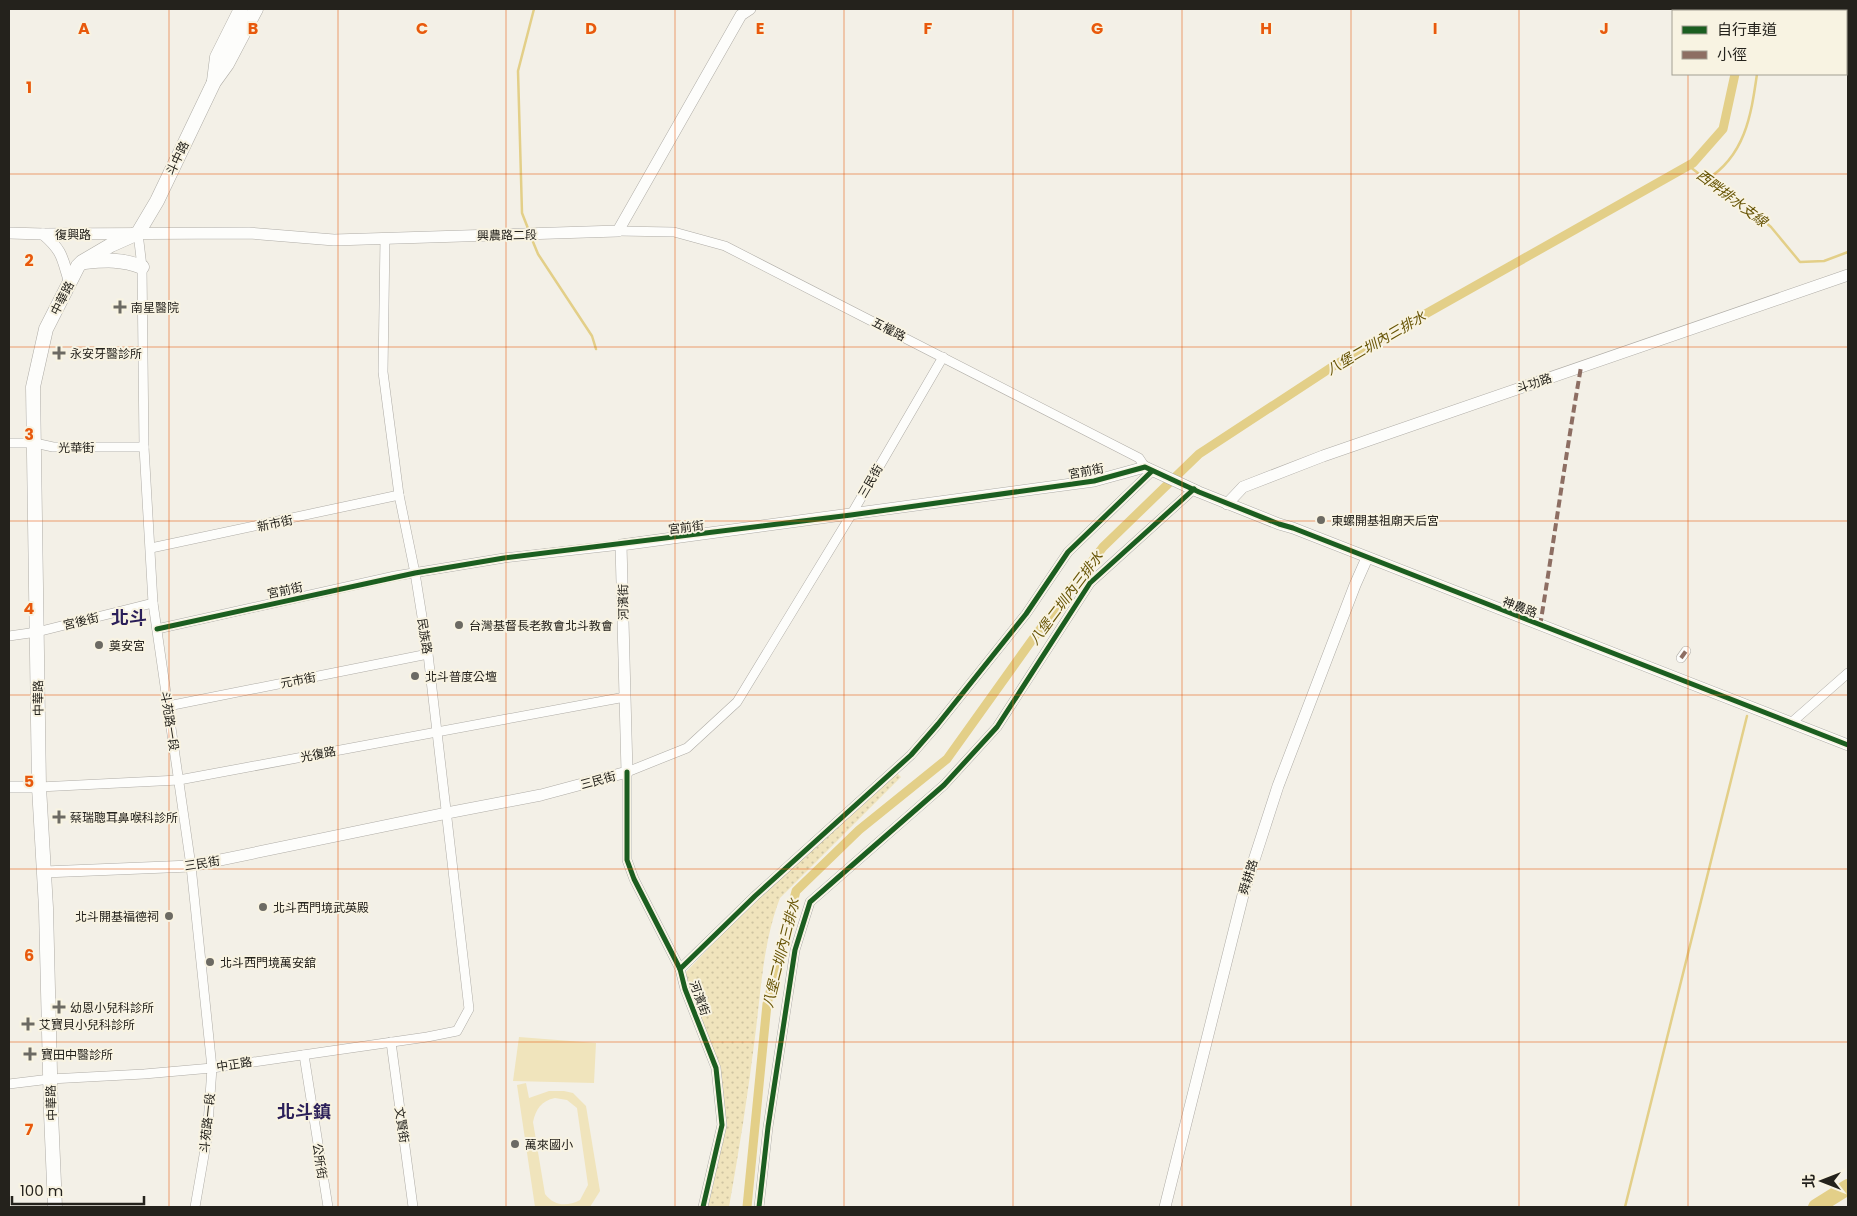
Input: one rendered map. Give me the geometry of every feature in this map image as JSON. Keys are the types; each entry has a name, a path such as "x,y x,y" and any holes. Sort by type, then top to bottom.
{"main road":[{"name":"斗中路","path":"214,82 217,57 241,9"},
{"name":"斗中路","path":"138,233 157,201 214,82 227,64 256,9"},
{"name":"中華路","path":"55,1207 44,872 39,787 33,387 46,329 82,262 111,245 138,233"},
{"path":"82,262 114,260 142,266"}],"street":[{"path":"618,231 741,15 750,9"},
{"name":"興農路二段","path":"138,233 249,233 325,240 618,231"},
{"name":"五權路","path":"618,231 674,232 726,246 1138,458 1151,470"},
{"name":"復興路","path":"9,233 138,233"},
{"name":"斗苑路一段","path":"138,233 142,266 144,447 153,603 191,866 212,1068 207,1138 195,1207"},
{"path":"43,234 56,246 64,262 70,283"},
{"name":"民族路","path":"386,238 384,372 399,495 415,573 428,654 447,812 468,1008 457,1031"},
{"name":"斗功路","path":"1227,504 1243,487 1323,456 1848,275"},
{"name":"三民街","path":"44,872 191,866 447,812 541,795 627,772 687,748 737,702 851,515 944,357"},
{"name":"光華街","path":"9,443 35,443 53,447 144,447"},
{"path":"680,969 755,896 911,755 1026,614 1068,552 1151,470 1190,487 1090,583 997,727 944,785 810,902 795,950 768,1127 759,1207"},
{"name":"宮前街","path":"157,629 415,573 504,558 851,515 1094,481 1151,470"},
{"name":"神農路","path":"1190,487 1227,504 1848,745"},
{"name":"新市街","path":"151,548 399,495"},
{"name":"河濱街","path":"621,545 627,772 627,860 634,879 680,969 685,989 716,1068 722,1125 704,1207"},
{"name":"舜耕路","path":"1165,1207 1244,890 1278,786 1367,558"},
{"name":"宮後街","path":"9,636 37,632 153,603"},
{"name":"元市街","path":"168,706 428,654"},
{"path":"1791,723 1848,673"},
{"name":"光復路","path":"9,787 179,780 625,697"},
{"name":"中正路","path":"9,1084 50,1079 212,1068 457,1031"},
{"name":"文賢街","path":"391,1042 413,1207"},
{"name":"公所街","path":"304,1055 328,1207"}],"shaded area":[{"path":"896,772 901,777 780,898 766,949 740,1144 729,1207 708,1207 726,1128 718,1066 685,973 782,871"},
{"path":"519,1037 596,1043 594,1083 513,1081"},
{"path":"526,1083 529,1098 549,1091 564,1091 573,1093 586,1106 600,1191 590,1207 535,1207 517,1085","holes":["555,1098 567,1100 577,1108 588,1185 580,1200 570,1204 561,1204 552,1201 545,1194 533,1122 538,1109 546,1101"]}],"waterway":[{"path":"529,231 522,213 518,71 534,9"},
{"name":"八堡二圳內三排水","path":"747,1207 767,1004 796,891 859,830 947,759 1035,636 1103,547 1199,454 1335,365 1693,163 1723,129 1735,75"},
{"path":"1706,180 1730,159 1738,147 1749,120 1757,75"},
{"name":"西畔排水支線","path":"1689,166 1727,196 1744,204 1771,227 1800,262 1824,261 1848,252"},
{"path":"531,237 538,254 592,336 596,349"},
{"path":"1625,1207 1747,716"},
{"path":"1816,1207 1848,1187"}],"marked path":[{"path":"1540,626 1581,367"},
{"path":"1681,658 1686,651"}],"cycle path":[{"path":"157,629 415,573 504,558 851,515 1094,481 1145,467 1199,492 1279,524 1848,745"},
{"path":"680,969 755,896 911,755 1026,614 1068,552 1152,471"},
{"path":"759,1207 768,1127 795,950 810,902 944,785 997,727 1090,583 1194,489"},
{"path":"627,772 627,860 634,879 680,969 685,989 716,1068 722,1125 703,1207"}],"place":[{"name":"南星醫院","path":"120,307"},
{"name":"永安牙醫診所","path":"59,353"},
{"name":"東螺開基祖廟天后宮","path":"1321,520"},
{"name":"台灣基督長老教會北斗教會","path":"459,625"},
{"name":"奠安宮","path":"99,645"},
{"name":"北斗普度公壇","path":"415,676"},
{"name":"蔡瑞聰耳鼻喉科診所","path":"59,817"},
{"name":"北斗西門境武英殿","path":"263,907"},
{"name":"北斗開基福德祠","path":"169,916"},
{"name":"北斗西門境萬安舘","path":"210,962"},
{"name":"幼恩小兒科診所","path":"59,1007"},
{"name":"艾寶貝小兒科診所","path":"28,1024"},
{"name":"寶田中醫診所","path":"30,1054"},
{"name":"萬來國小","path":"515,1144"}],"district":[{"name":"北斗","path":"129,617"},
{"name":"北斗鎮","path":"304,1111"}]}
